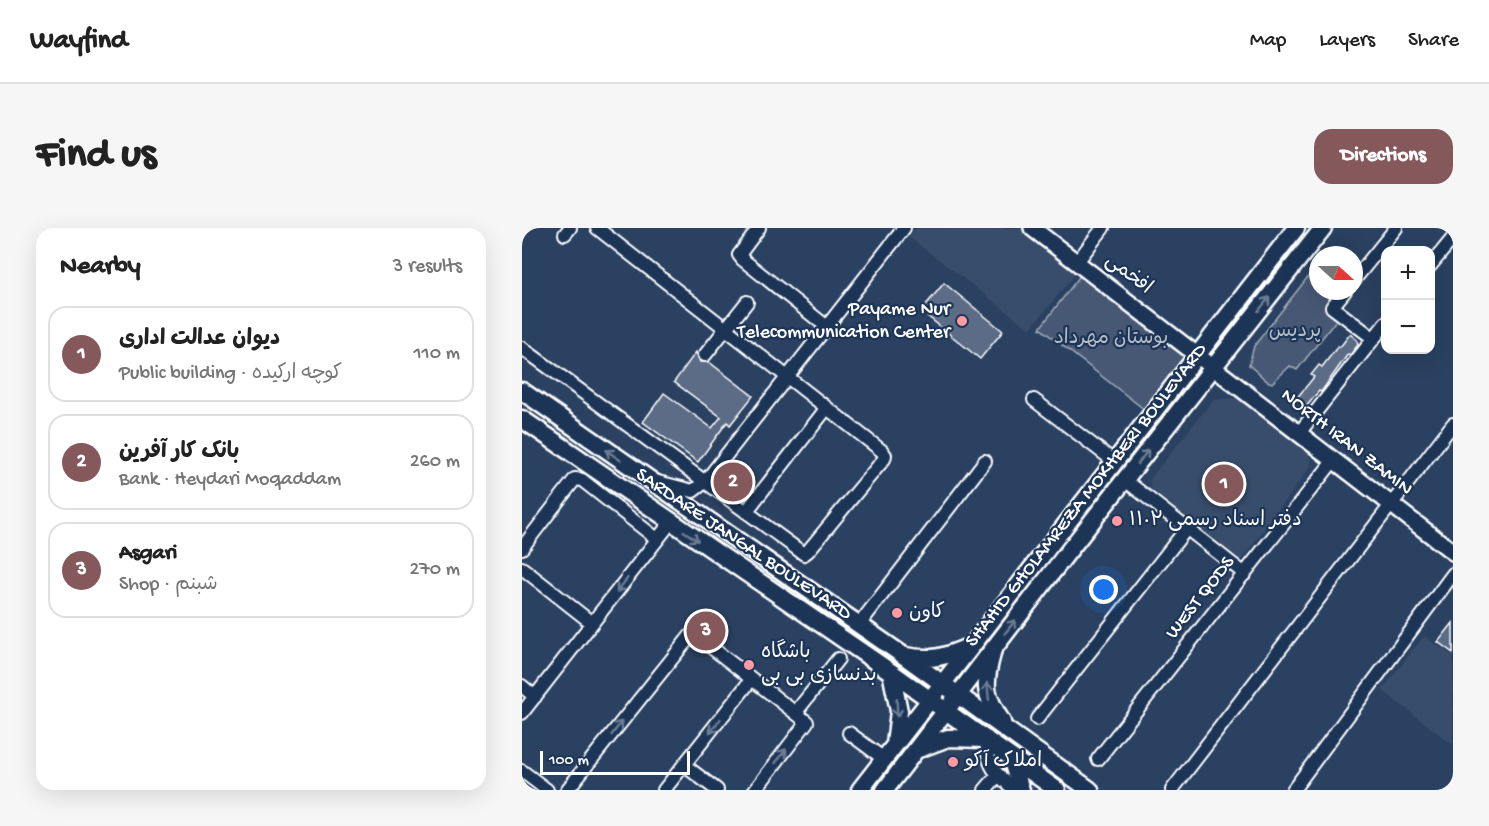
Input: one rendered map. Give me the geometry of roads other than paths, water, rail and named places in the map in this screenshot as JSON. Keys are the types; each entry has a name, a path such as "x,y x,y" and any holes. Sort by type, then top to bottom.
{"main road":[{"name":"SHAHID GHOLAMREZA MOKHBERI BOULEVARD","path":"860,790 1296,228"},
{"name":"SHAHID GHOLAMREZA MOKHBERI BOULEVARD","path":"885,790 994,647 1323,228"},
{"name":"SARDARE JANGAL BOULEVARD","path":"522,391 904,656 1090,790"},
{"name":"SARDARE JANGAL BOULEVARD","path":"522,418 1058,790"},
{"path":"904,656 927,660 950,655 973,644"},
{"path":"994,647 988,667 988,700 1007,731"},
{"path":"891,672 899,711 895,745"},
{"path":"915,751 948,738 986,739"},
{"path":"1011,758 1021,790"}],"street":[{"path":"522,348 804,554 884,459 885,455 597,228"},
{"path":"759,228 741,250 739,255 741,259 827,327"},
{"path":"648,479 693,491 705,482 904,228"},
{"name":"افخمی","path":"1032,228 1214,368"},
{"path":"1077,262 1103,228"},
{"path":"1363,269 1396,228"},
{"path":"1435,262 1453,238"},
{"path":"1338,300 1332,307 1374,338"},
{"path":"705,355 747,302"},
{"path":"1299,434 1381,329"},
{"name":"NORTH IRAN ZAMIN","path":"1214,368 1453,552"},
{"path":"1034,400 1115,462"},
{"path":"746,512 826,409"},
{"path":"1172,790 1453,424"},
{"name":"WEST QODS","path":"1098,759 1334,460"},
{"path":"858,626 984,461"},
{"path":"522,549 575,479 582,480 657,539"},
{"path":"1125,480 1245,574"},
{"path":"522,713 671,522"},
{"path":"1037,719 1188,528"},
{"path":"522,568 592,623"},
{"path":"1293,790 1453,574"},
{"path":"567,790 691,635 698,637 807,722 755,790"},
{"path":"796,712 838,658"},
{"path":"664,790 751,680"},
{"path":"522,686 535,697"},
{"path":"849,733 884,759"},
{"path":"986,739 987,756 997,776 1015,790"},
{"path":"684,765 717,790"},
{"path":"522,771 547,790"},
{"path":"985,790 997,776"}],"place":[{"name":"Payame Nur Telecommunication Center","path":"962,321"},
{"name":"بانک کار آفرین","path":"733,482"},
{"name":"دیوان عدالت اداری","path":"1224,484"},
{"name":"دفتر اسناد رسمی ۱۱۰۲","path":"1117,521"},
{"name":"کاون","path":"897,613"},
{"name":"Asgari","path":"706,631"},
{"name":"باشگاه بدنسازی بی بی","path":"749,665"},
{"name":"املاک آکو","path":"953,762"}],"park label":[{"name":"پردیس","path":"1295,332"},
{"name":"بوستان مهرداد","path":"1111,339"}]}
